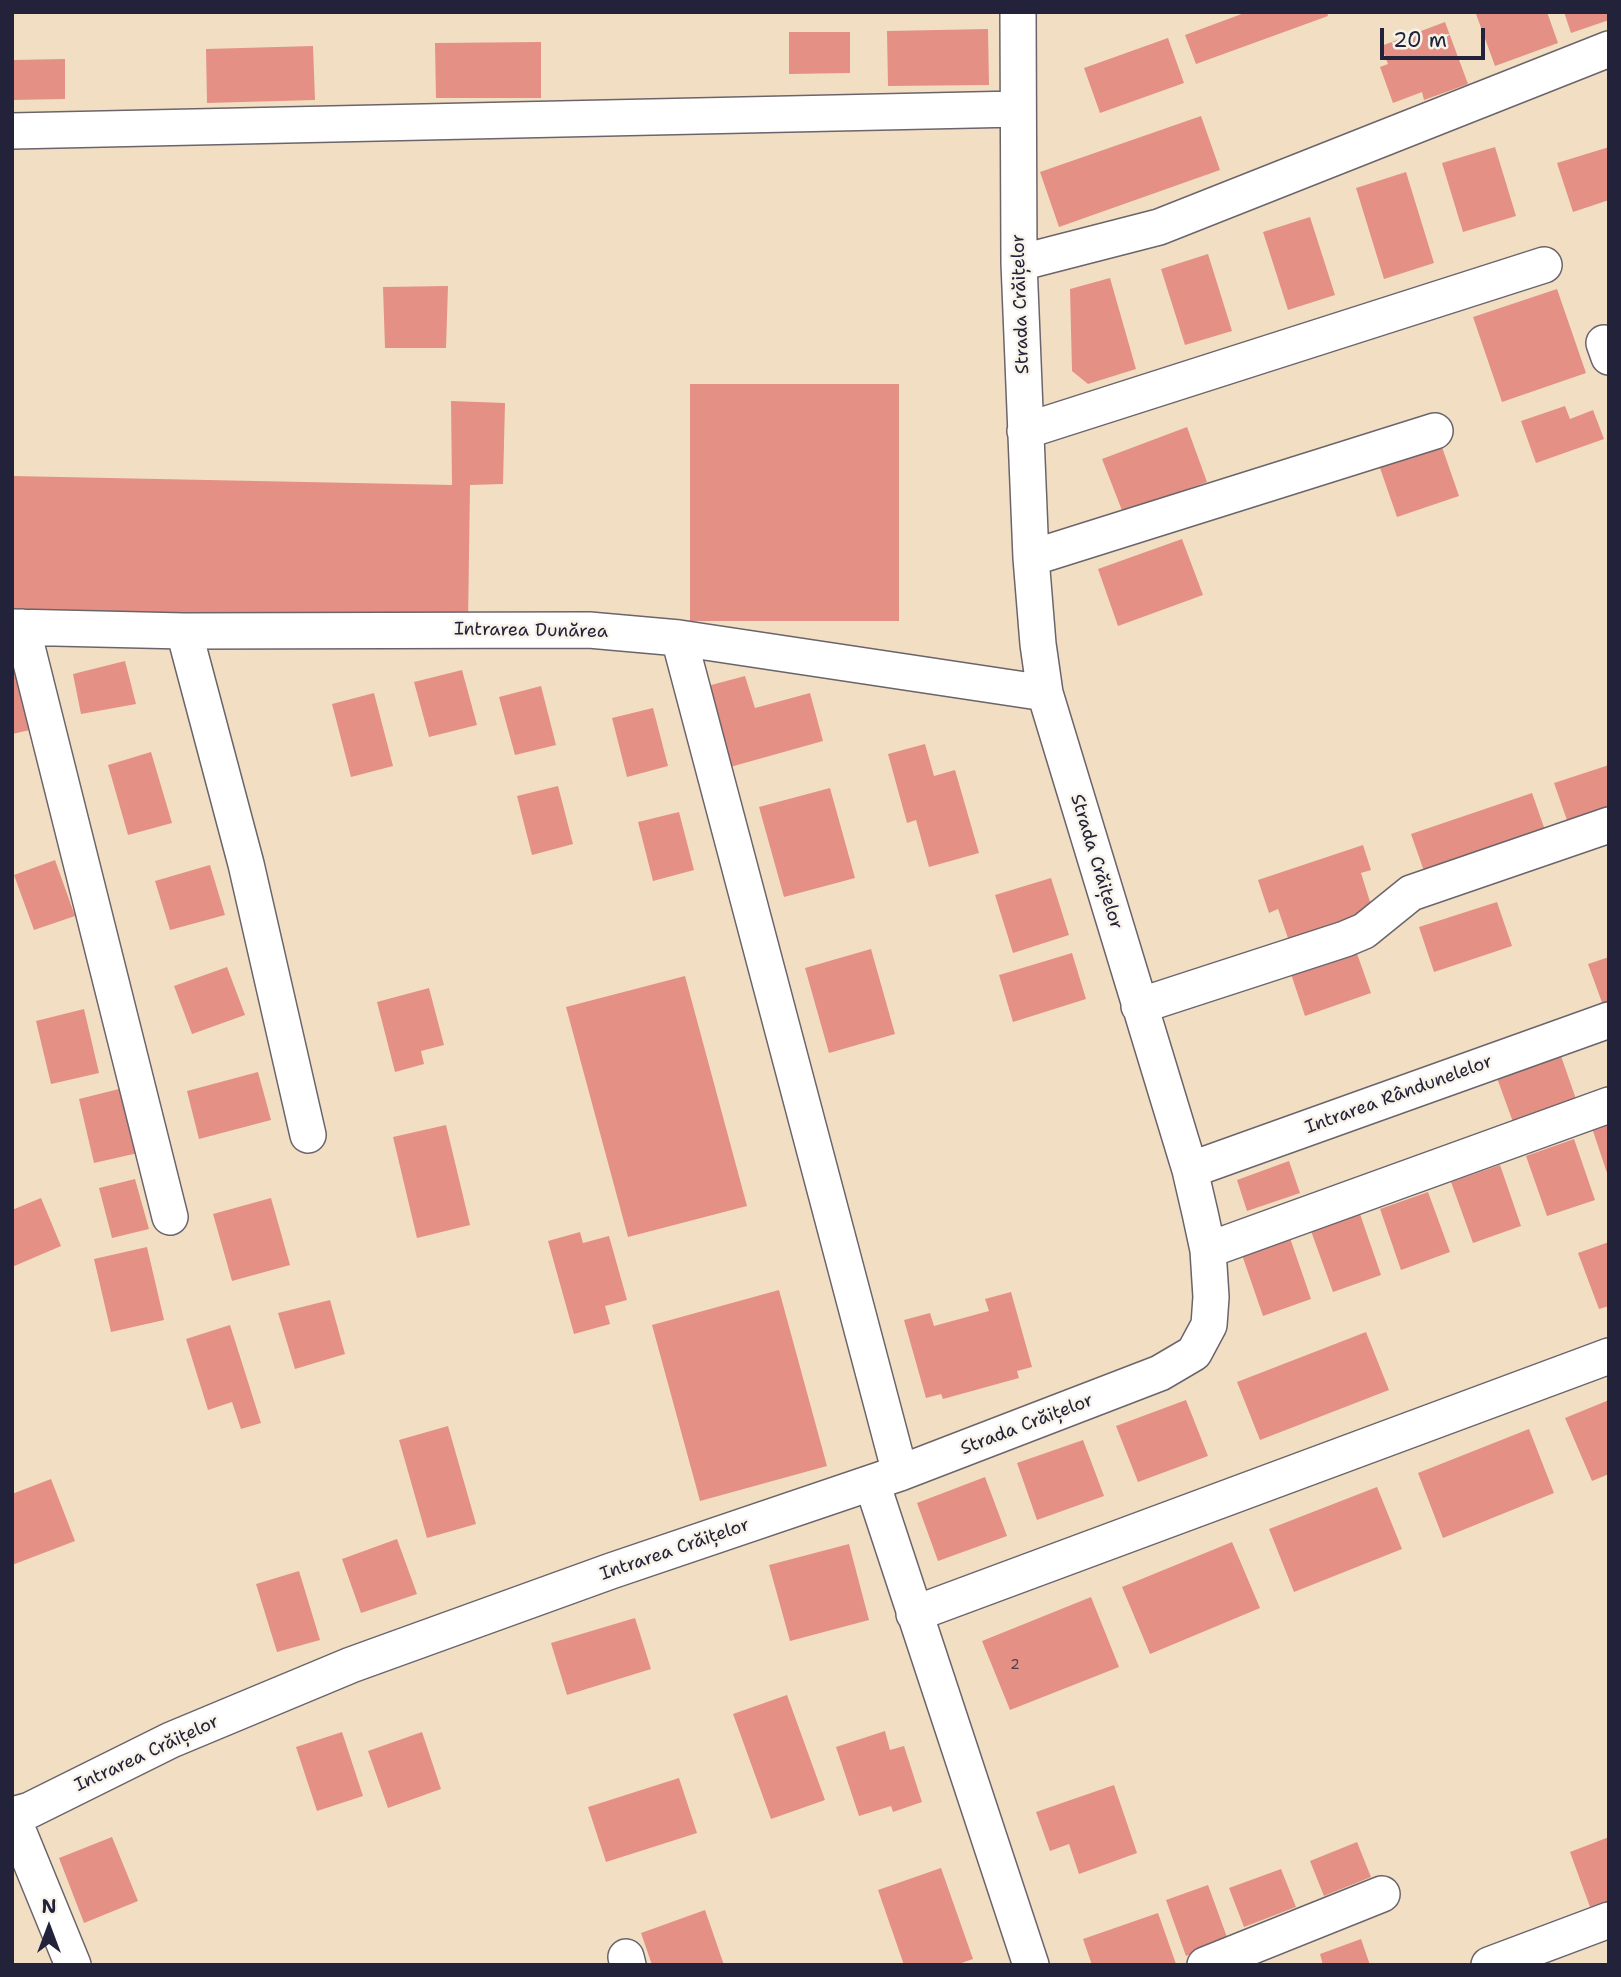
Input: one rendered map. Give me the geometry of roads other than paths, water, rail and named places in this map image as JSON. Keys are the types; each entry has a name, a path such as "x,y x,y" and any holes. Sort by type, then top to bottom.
{"street":[{"name":"Strada Crăițelor","path":"886,1478 1179,1364 1194,1353 1209,1325 1211,1297 1208,1250 1190,1170 1045,693 1031,558 1025,431 1019,263 1018,12"},
{"path":"1019,263 1159,227 1609,49"},
{"path":"12,131 1018,109"},
{"path":"1025,431 1544,265"},
{"path":"1031,558 1435,431"},
{"path":"17,627 170,1217"},
{"name":"Intrarea Dunărea","path":"17,627 184,631 553,630 632,633 1045,693"},
{"path":"184,631 246,864 308,1135"},
{"path":"679,638 886,1478 914,1614 1031,1965"},
{"path":"1139,1006 1345,939 1364,931 1399,901 1427,886 1609,825"},
{"name":"Intrarea Rândunelelor","path":"1190,1170 1609,1020"},
{"path":"1208,1250 1609,1105"},
{"path":"914,1614 1609,1356"},
{"name":"Intrarea Crăițelor","path":"12,1816 30,1810 171,1740 351,1665 611,1571 886,1478"},
{"path":"12,1816 73,1965"},
{"path":"1205,1965 1382,1894"},
{"path":"1489,1965 1609,1920"}]}
